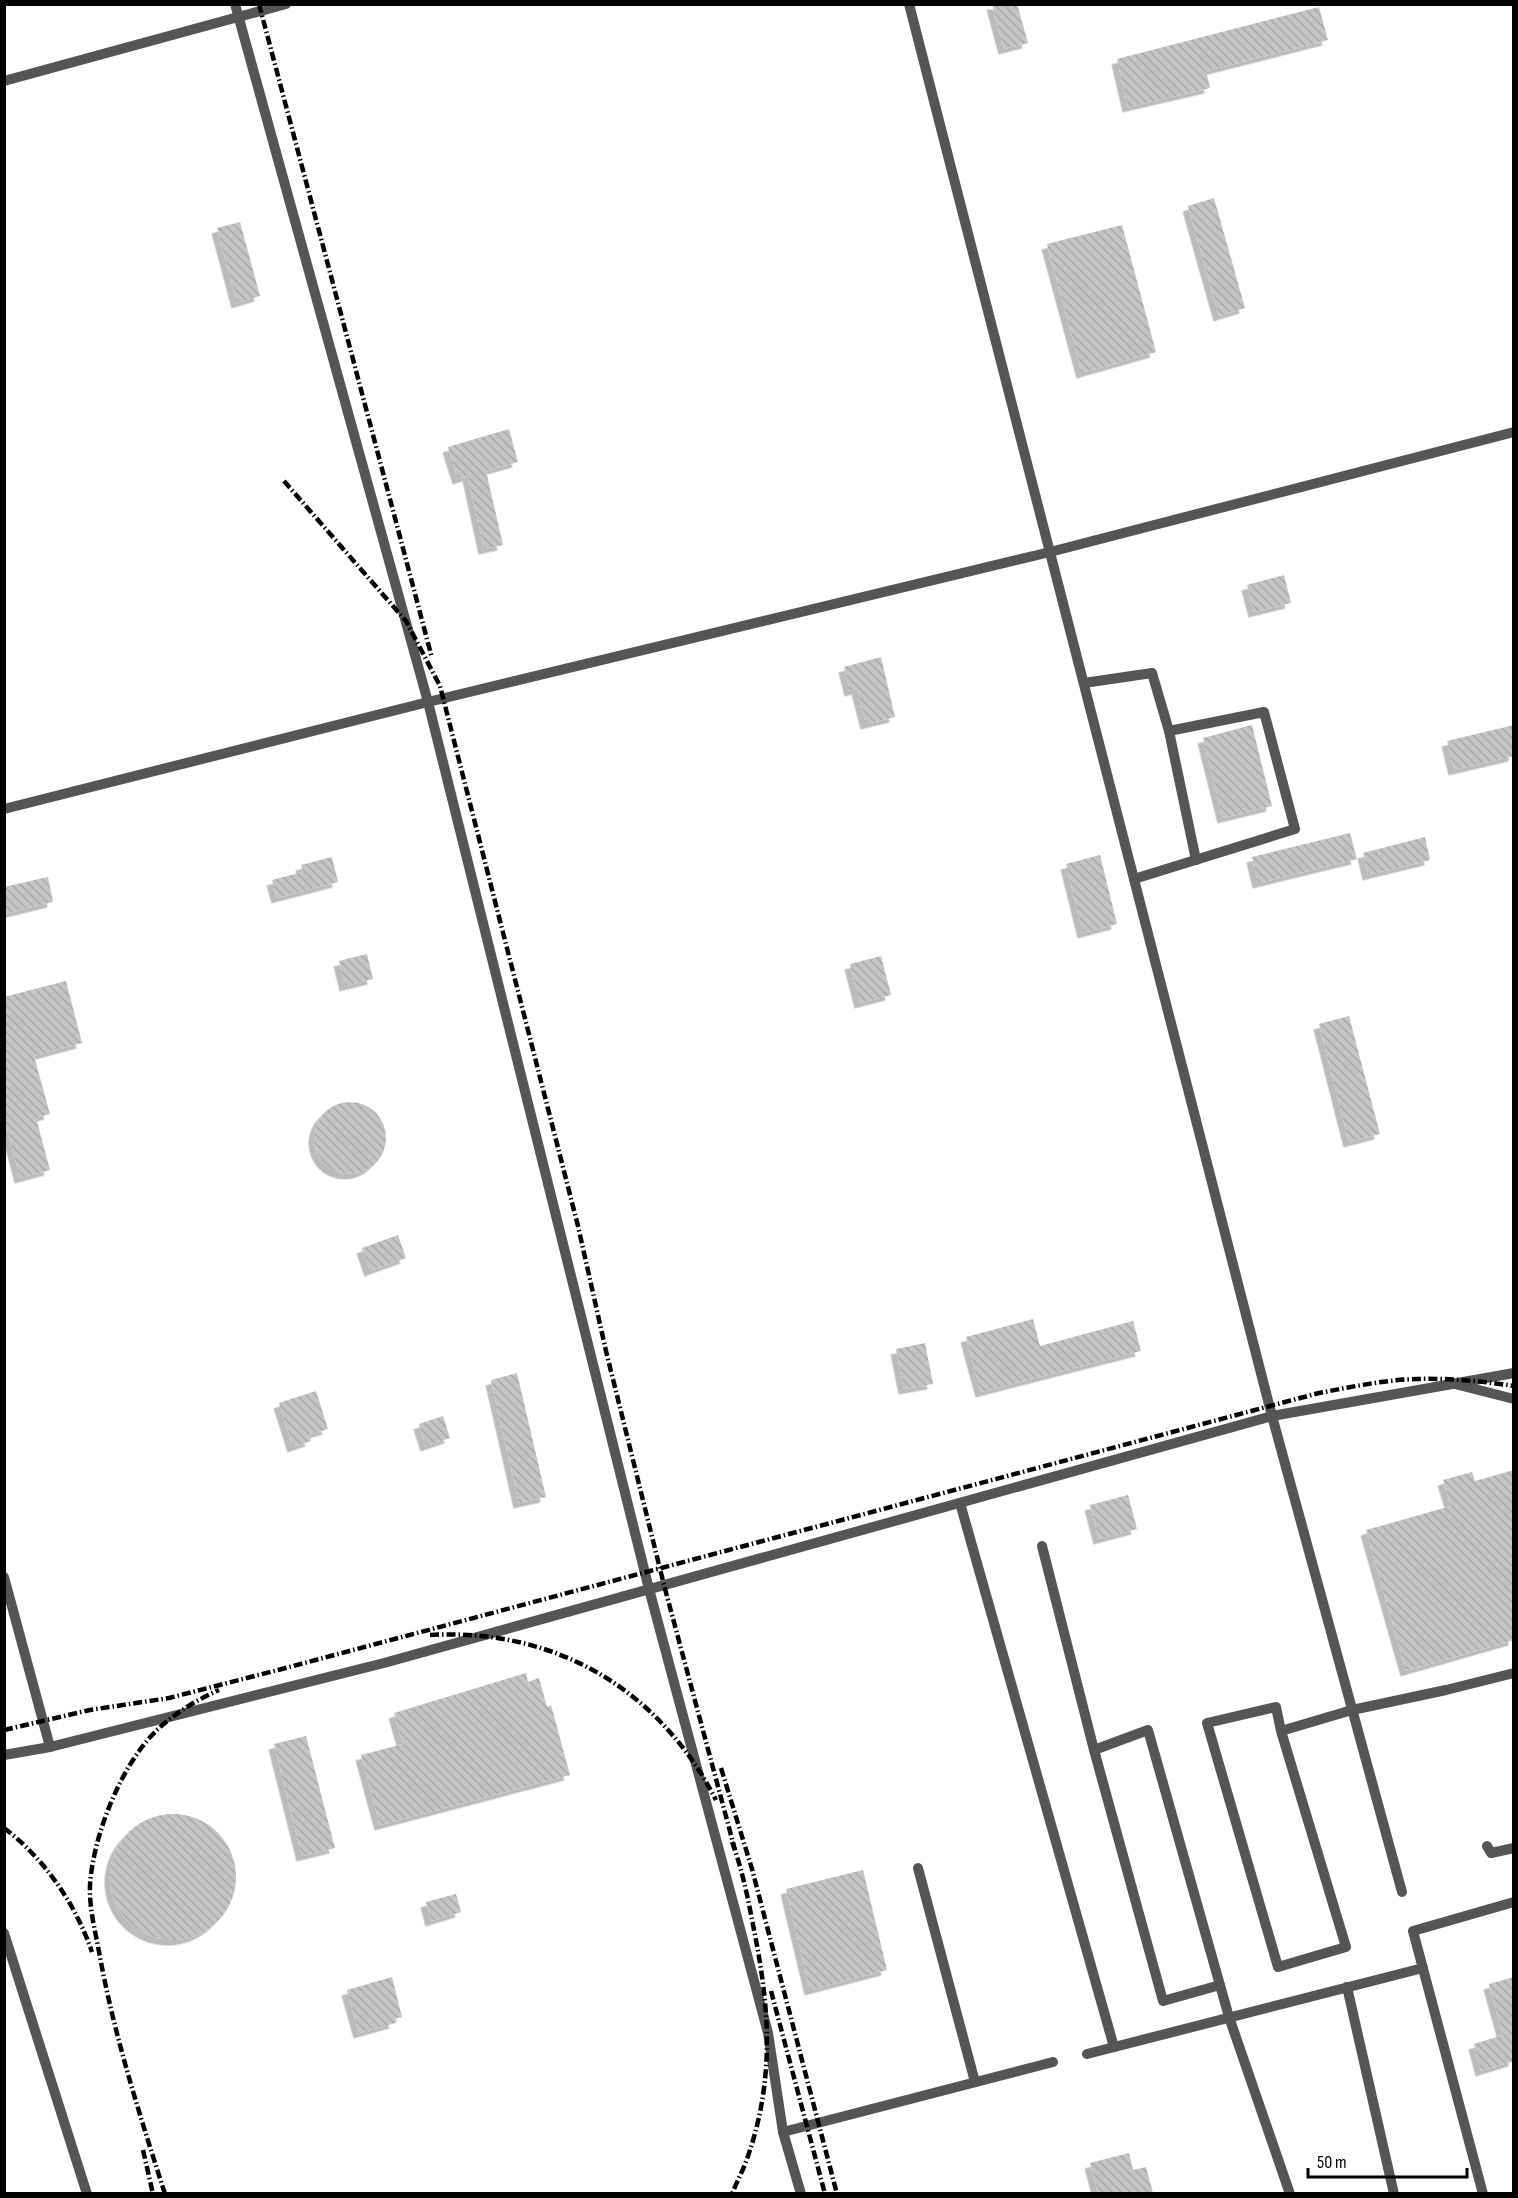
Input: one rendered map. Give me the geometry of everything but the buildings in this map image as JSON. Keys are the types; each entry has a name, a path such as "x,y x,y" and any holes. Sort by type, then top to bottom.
{"lane":[{"path":"235,4 428,702 649,1589 768,2033 783,2132 801,2193"},
{"path":"4,81 286,4"},
{"path":"909,4 1272,1416 1402,1892"},
{"path":"4,809 428,702 1050,552 1514,432"},
{"path":"1084,683 1152,673 1169,731 1197,860"},
{"path":"1134,879 1295,829 1264,712 1169,731"},
{"path":"4,1755 50,1747 384,1663 1272,1416 1514,1373"},
{"path":"1452,1383 1514,1399"},
{"path":"960,1503 1114,2047"},
{"path":"1042,1546 1094,1750 1163,2001 1220,1985"},
{"path":"4,1577 50,1747"},
{"path":"1281,1731 1352,1710 1514,1673"},
{"path":"1276,1707 1281,1731 1346,1947 1278,1967 1207,1723 1276,1707"},
{"path":"1094,1750 1148,1730 1229,2018 1290,2193"},
{"path":"1487,1845 1491,1853 1514,1848"},
{"path":"918,1868 975,2082"},
{"path":"1483,2193 1413,1931 1514,1902"},
{"path":"4,1933 87,2193"},
{"path":"1087,2054 1423,1968"},
{"path":"1347,1987 1394,2193"},
{"path":"783,2132 1053,2062"}],"railway":[{"path":"259,4 432,658"},
{"path":"284,481 406,621 440,686 578,1226 606,1351 664,1585 735,1850"},
{"path":"4,1730 90,1710 169,1698 1319,1393 1379,1382 1416,1379 1465,1380 1514,1386"},
{"path":"430,1635 476,1636 519,1642 560,1655 599,1673 633,1697 665,1726 692,1761 716,1800"},
{"path":"165,2194 137,2106 106,1987 93,1921 90,1885 92,1866 110,1804 130,1764 142,1747 155,1732 185,1708 219,1690"},
{"path":"721,1768 752,1869 837,2194"},
{"path":"4,1828 46,1868 68,1900 92,1952"},
{"path":"732,1842 745,1888 760,1963 767,2046 766,2073 756,2128 746,2161 732,2194"},
{"path":"771,1991 825,2194"},
{"path":"143,2150 153,2194"}]}
